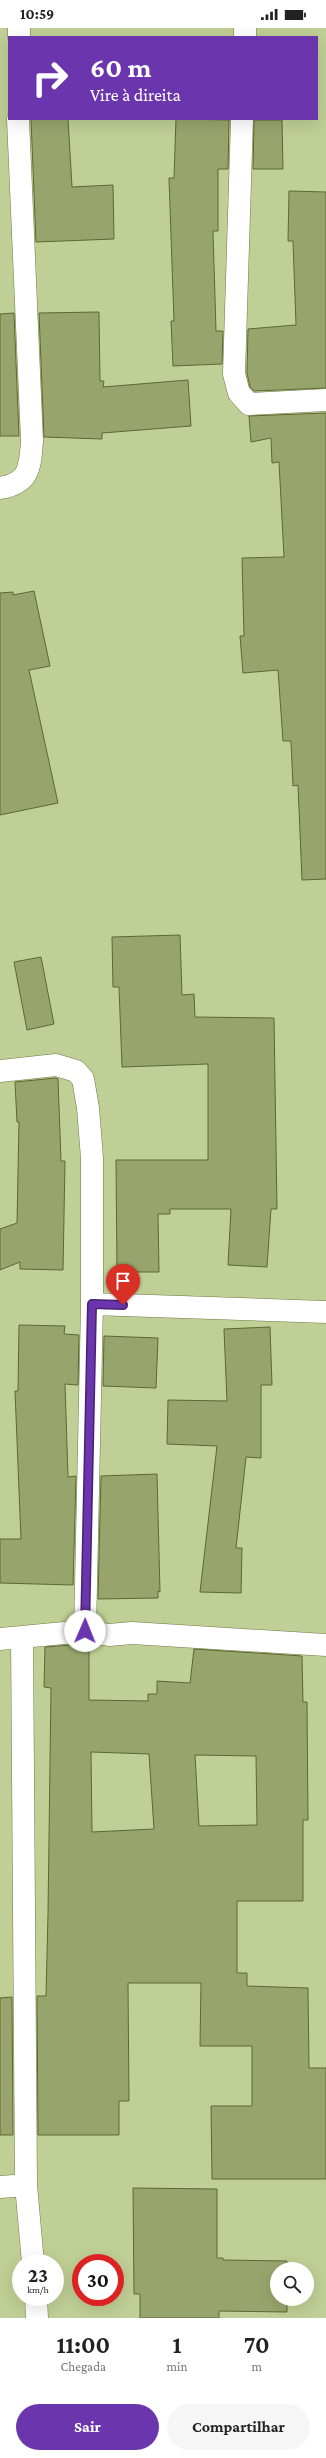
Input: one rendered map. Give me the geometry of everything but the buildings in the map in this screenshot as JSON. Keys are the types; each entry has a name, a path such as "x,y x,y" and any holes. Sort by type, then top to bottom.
{"street":[{"path":"0,488 8,486 27,475 30,465 32,441 18,120"},
{"path":"242,120 234,374 239,393 249,404 326,400"},
{"path":"0,1071 56,1065 76,1071 83,1079 92,1158 92,1304 85,1631"},
{"path":"92,1304 326,1312"},
{"path":"0,1639 85,1631 109,1635 132,1633 326,1645"},
{"path":"22,1637 26,2185 32,2254"},
{"path":"0,2186 26,2185"},
{"path":"36,2306 37,2318"}],"route":[{"path":"85,1631 92,1304 123,1305"}]}
